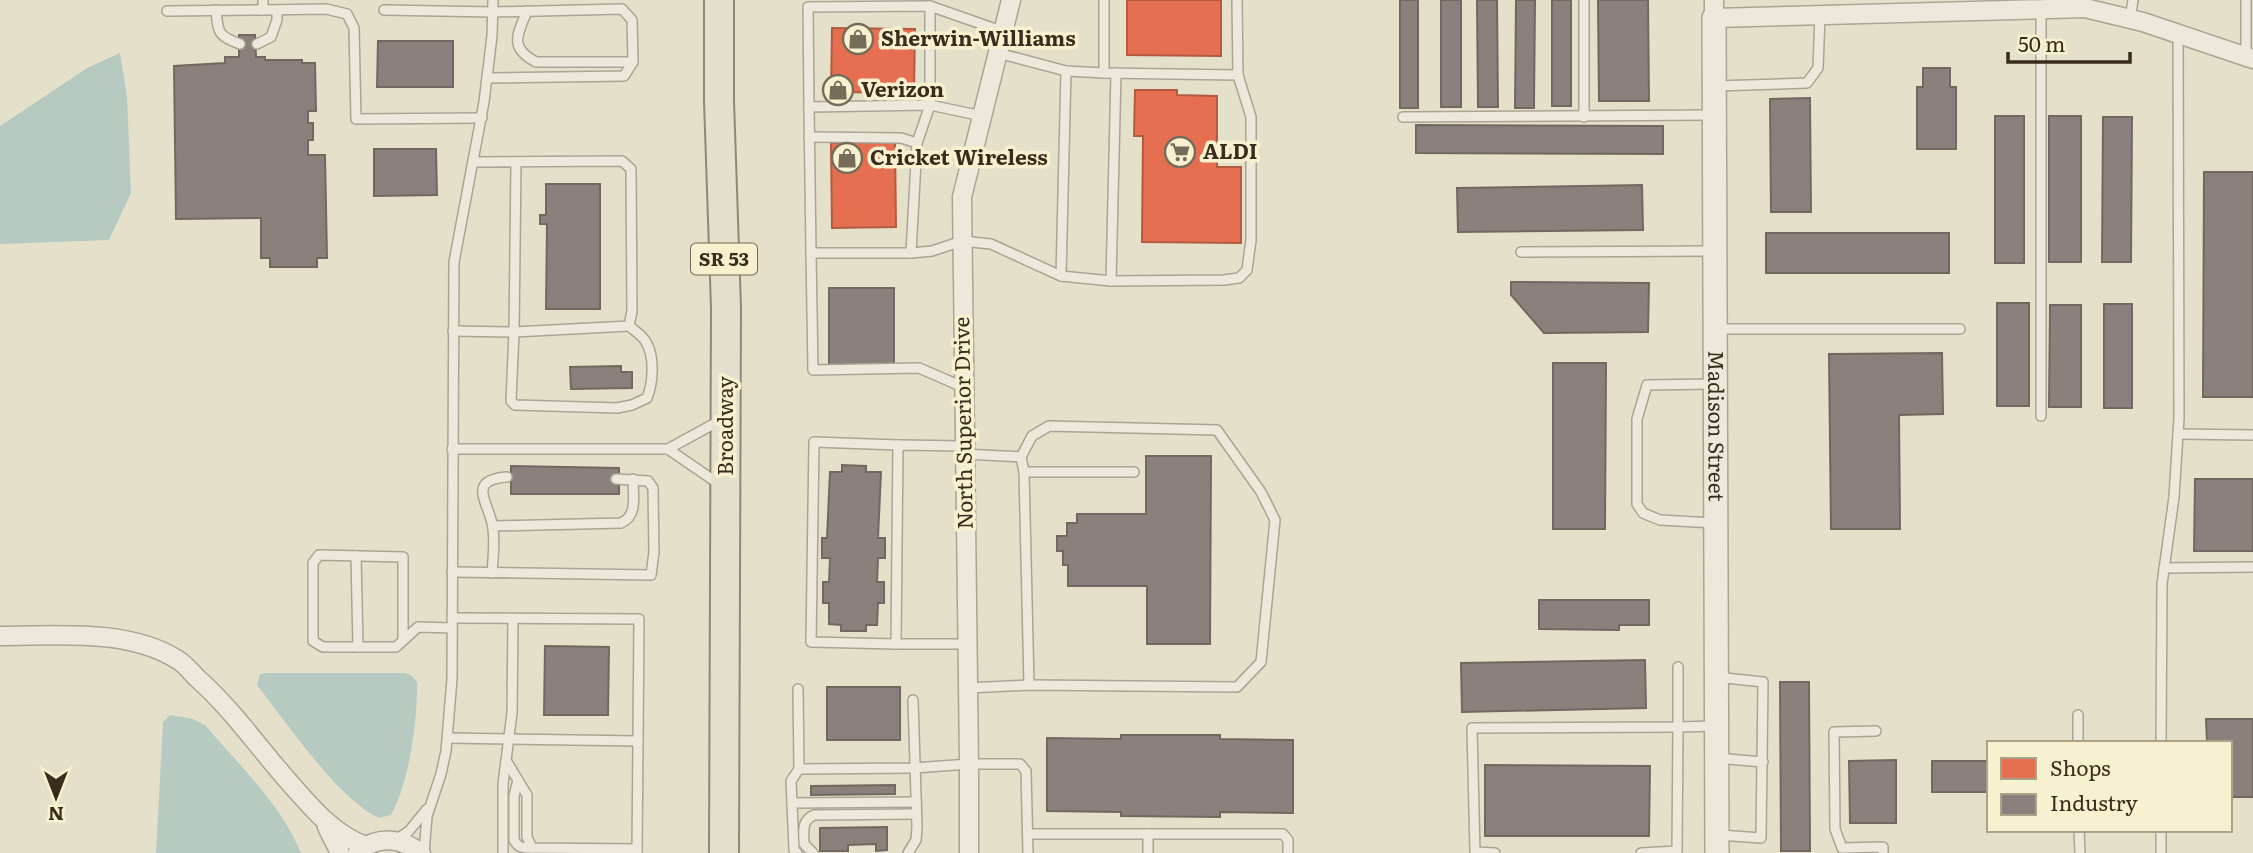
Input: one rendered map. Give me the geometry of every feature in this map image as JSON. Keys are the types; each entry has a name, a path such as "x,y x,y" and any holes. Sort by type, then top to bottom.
{"main road":[{"name":"Broadway","path":"719,0 719,101 726,307 724,853"}],"street":[{"name":"North Superior Drive","path":"969,853 962,197 1011,0"},
{"path":"1714,9 1819,15 2018,5 2041,9 2085,8 2130,19 2249,58"},
{"name":"Madison Street","path":"1714,9 1717,844"},
{"path":"0,636 102,636 144,645 178,660 222,701 324,821 340,853"},
{"path":"324,821 361,849 380,841 396,840 411,845 422,853"}],"lane":[{"path":"422,853 430,805 441,774 448,738 452,679 454,262 482,118 492,0"},
{"path":"1104,0 1104,73"},
{"path":"811,253 911,253 932,251 962,241 991,244 1062,276 1111,281 1240,278 1247,270 1251,240 1251,117 1238,75 1237,0"},
{"path":"1584,0 1584,117"},
{"path":"2130,19 2133,0"},
{"path":"2246,0 2249,58"},
{"path":"167,11 263,5 277,10 326,9 347,14 354,29 356,119 482,118"},
{"path":"963,387 919,368 813,370 807,7 930,6 1004,32"},
{"path":"911,253 917,144 930,105 930,6"},
{"path":"384,10 493,12 622,9 632,20 633,62 624,76 487,78"},
{"path":"2041,9 2041,416"},
{"path":"216,10 218,30 225,39 240,44"},
{"path":"257,44 271,37 277,10"},
{"path":"527,11 518,33 517,47 522,55 536,62 633,62"},
{"path":"1714,86 1807,83 1818,68 1819,15"},
{"path":"2161,741 2162,584 2174,497 2178,435 2178,34"},
{"path":"998,53 1066,71 1238,75"},
{"path":"1062,276 1066,71"},
{"path":"1111,281 1116,73"},
{"path":"809,107 930,105 982,116"},
{"path":"1404,117 1714,115"},
{"path":"809,137 901,138 917,144"},
{"path":"474,162 622,162 631,169 632,311 629,326"},
{"path":"453,331 514,332 629,326 648,344 651,387 647,398 617,408 515,405 511,401 514,332 516,162"},
{"path":"1521,252 1714,251"},
{"path":"1715,329 1960,329"},
{"path":"1715,384 1647,385 1637,419 1637,503 1643,513 1660,520 1716,523"},
{"path":"452,449 668,449 726,417"},
{"path":"968,688 1029,685 1237,687 1261,662 1275,520 1261,492 1217,430 1049,426 1032,436 1021,457 1024,472 1029,685"},
{"path":"2178,435 2253,435"},
{"path":"967,644 811,642 814,442 898,445 1021,457"},
{"path":"896,644 898,445"},
{"path":"668,449 726,489"},
{"path":"1024,472 1134,472"},
{"path":"492,573 493,526 482,493 484,485 491,478 507,477"},
{"path":"452,572 651,575 654,552 653,488 648,481 616,479"},
{"path":"493,526 621,523 628,520 633,513 633,479"},
{"path":"403,639 403,556 319,555 313,563 313,641 323,648 396,647 418,627 452,623 513,619 639,619 637,851 521,848 514,840 514,796 518,780"},
{"path":"356,556 358,647"},
{"path":"2164,568 2253,567"},
{"path":"503,853 503,785 512,713 513,619"},
{"path":"1641,853 1677,851 1678,667"},
{"path":"1716,677 1763,682 1761,838 1717,844"},
{"path":"797,853 793,850 792,781 799,769 798,689"},
{"path":"908,853 916,840 913,700"},
{"path":"2078,715 2078,741"},
{"path":"1495,853 1475,852 1472,728 1716,726"},
{"path":"1876,731 1834,732 1835,829 1842,848 1883,847 1883,853"},
{"path":"448,738 638,741"},
{"path":"1716,758 1763,762"},
{"path":"507,762 527,795 527,837 531,848"},
{"path":"799,769 1020,764 1026,771 1028,853"},
{"path":"792,803 916,802"},
{"path":"396,840 409,831 430,805"},
{"path":"813,853 807,850 804,844 804,824 807,818 814,815 916,814"},
{"path":"2079,832 2080,853"},
{"path":"2161,832 2161,853"},
{"path":"1028,834 1283,834 1288,840 1288,853"},
{"path":"1148,834 1148,853"}],"shaded area":[{"path":"120,53 127,96 131,193 109,240 0,244 0,126 87,68"},
{"path":"405,673 412,676 417,682 414,732 403,786 391,815 379,818 346,794 330,777 257,685 260,674"},
{"path":"170,715 193,719 205,725 271,802 293,835 301,853 156,853 163,722"}],"building: Shops":[{"path":"1127,0 1221,0 1221,56 1127,55"},
{"path":"832,28 915,29 914,93 831,92"},
{"name":"ALDI","path":"1135,90 1177,90 1177,95 1217,96 1217,167 1241,167 1241,243 1142,242 1143,136 1134,136"},
{"path":"895,142 896,227 832,228 831,143"}],"building: Industry":[{"path":"1400,0 1418,0 1418,108 1400,108"},
{"path":"1441,0 1461,0 1461,107 1441,107"},
{"path":"1477,0 1497,0 1498,107 1478,107"},
{"path":"1516,0 1535,0 1534,108 1515,108"},
{"path":"1552,0 1571,0 1571,106 1552,106"},
{"path":"1598,0 1648,0 1649,101 1599,101"},
{"path":"239,35 255,35 256,57 315,63 316,111 308,111 308,123 313,123 313,140 308,140 308,155 325,155 327,258 317,258 317,267 270,267 270,258 261,258 261,218 176,219 174,66 225,63 225,57 239,57"},
{"path":"378,41 453,41 453,87 377,87"},
{"path":"1923,68 1950,68 1950,87 1956,87 1956,149 1917,149 1917,87 1923,87"},
{"path":"1810,98 1811,212 1771,212 1770,99"},
{"path":"1995,116 2024,116 2024,263 1995,263"},
{"path":"2049,116 2081,116 2081,262 2049,262"},
{"path":"2103,117 2132,117 2131,262 2102,262"},
{"path":"1416,125 1663,126 1663,154 1416,153"},
{"path":"374,149 436,149 437,195 374,196"},
{"path":"2204,172 2253,172 2253,397 2203,397"},
{"path":"546,184 600,184 600,309 546,309 547,224 540,224 540,215 546,215"},
{"path":"1642,185 1643,230 1458,232 1457,188"},
{"path":"1766,233 1949,233 1949,273 1766,273"},
{"path":"1511,282 1649,283 1648,332 1544,333 1511,295"},
{"path":"829,288 894,288 894,366 829,366"},
{"path":"1997,303 2029,303 2029,406 1997,406"},
{"path":"2104,304 2132,304 2132,408 2104,408"},
{"path":"2050,305 2081,305 2081,407 2049,407"},
{"path":"1942,353 1943,414 1899,415 1900,529 1831,529 1829,354"},
{"path":"1553,363 1606,363 1605,529 1553,529"},
{"path":"621,366 621,372 632,372 632,388 571,389 570,367"},
{"path":"1146,456 1211,456 1210,644 1147,644 1147,586 1068,586 1068,565 1063,565 1063,551 1057,551 1057,536 1067,536 1067,523 1077,523 1077,514 1146,514"},
{"path":"842,465 866,466 866,472 881,472 878,538 885,538 885,558 878,558 877,582 884,582 884,603 878,603 877,625 866,625 866,631 841,631 841,625 829,624 829,603 823,603 823,582 829,582 830,558 822,558 822,538 827,538 830,472 842,472"},
{"path":"511,466 619,468 619,494 511,494"},
{"path":"2195,479 2253,479 2253,551 2194,551"},
{"path":"1539,600 1649,600 1649,625 1619,625 1619,630 1539,629"},
{"path":"545,646 609,647 608,715 544,715"},
{"path":"1645,660 1646,708 1462,712 1461,663"},
{"path":"1780,682 1809,682 1810,851 1781,851"},
{"path":"827,687 900,687 900,740 827,740"},
{"path":"2206,719 2253,719 2253,797 2232,797 2232,741 2207,741"},
{"path":"1121,735 1220,735 1220,739 1293,740 1293,813 1220,812 1220,817 1121,816 1121,812 1047,811 1047,738 1121,739"},
{"path":"1896,760 1896,823 1850,823 1849,761"},
{"path":"1932,761 1987,761 1987,792 1932,792"},
{"path":"1485,765 1650,766 1649,836 1485,836"},
{"path":"895,785 895,794 811,795 811,786"},
{"path":"887,827 887,850 876,851 876,844 848,845 848,851 820,851 820,828"}],"place":[{"name":"Sherwin-Williams","path":"858,39"},
{"name":"Verizon","path":"838,90"},
{"name":"ALDI","path":"1180,152"},
{"name":"Cricket Wireless","path":"847,158"}]}
